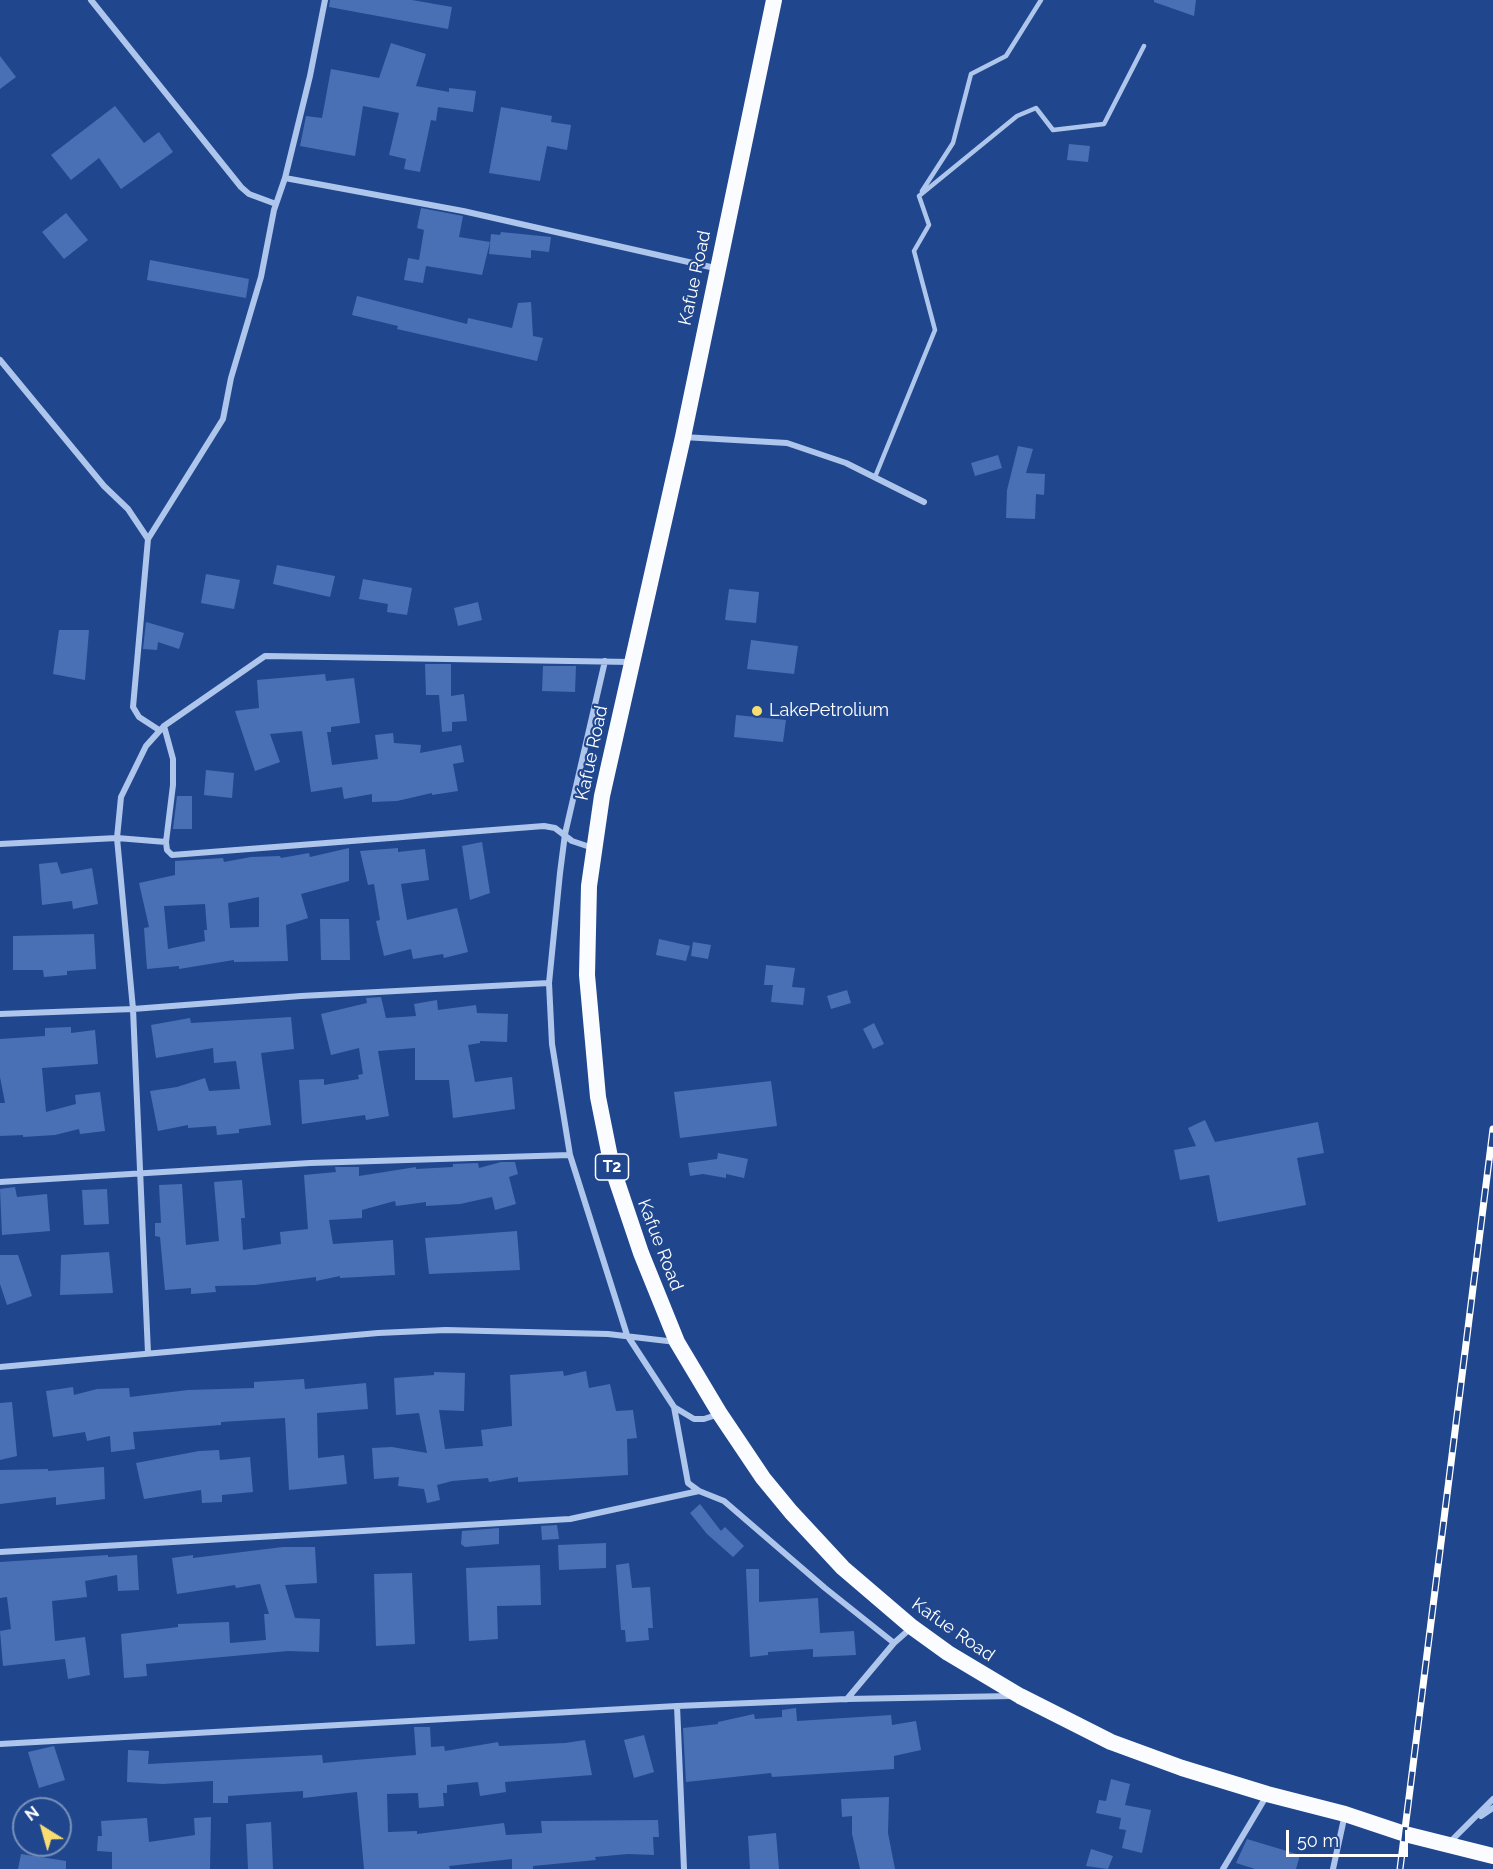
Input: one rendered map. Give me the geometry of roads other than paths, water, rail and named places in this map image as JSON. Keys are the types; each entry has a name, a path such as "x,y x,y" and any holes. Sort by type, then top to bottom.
{"highway":[{"name":"Kafue Road","path":"774,0 716,268 683,437 632,662 593,849 586,929 586,975 598,1097 621,1199 676,1342 763,1478 809,1533 843,1568 912,1627 979,1673 1111,1742 1182,1768 1267,1794 1345,1814 1405,1834 1449,1843 1493,1856"}],"street":[{"path":"91,0 241,187 249,194 276,204"},
{"path":"325,0 310,76 285,178 276,204 261,276 231,378 223,419 148,539 134,707 139,717 162,728 170,746 174,772 167,850 178,856 543,826 565,834 572,841 593,849"},
{"path":"285,178 463,211 716,268"},
{"path":"0,360 104,486 128,509 148,539"},
{"path":"683,437 787,443 813,451 875,477 924,502"},
{"path":"148,1353 138,1173 133,1009 117,837 117,816 128,780 146,746 162,728 258,660 274,655 632,662"},
{"path":"605,661 565,834 549,983 552,1044 570,1155 627,1335 674,1407 688,1483 699,1491 724,1501 825,1588 894,1643"},
{"path":"0,844 117,837 166,842"},
{"path":"0,1014 133,1009 313,995 549,983"},
{"path":"0,1182 310,1163 570,1155"},
{"path":"0,1367 378,1333 446,1330 627,1335 676,1342"},
{"path":"674,1407 694,1419 704,1419 720,1414"},
{"path":"0,1552 570,1519 699,1491"},
{"path":"847,1699 894,1643 912,1627"},
{"path":"0,1744 676,1706 847,1699 1020,1696"},
{"path":"676,1706 684,1869"},
{"path":"1223,1869 1267,1794"},
{"path":"1470,1825 1493,1799"},
{"path":"1449,1843 1493,1808"},
{"path":"1333,1869 1345,1814"}],"lane":[{"path":"875,477 935,330 914,251 928,225 919,196 953,143 971,74 1006,56 1041,0"},
{"path":"919,196 1017,116 1036,108 1053,130 1104,124 1144,46"}],"railway":[{"path":"1400,1869 1493,1129"}],"place":[{"name":"LakePetrolium","path":"757,711"}]}
